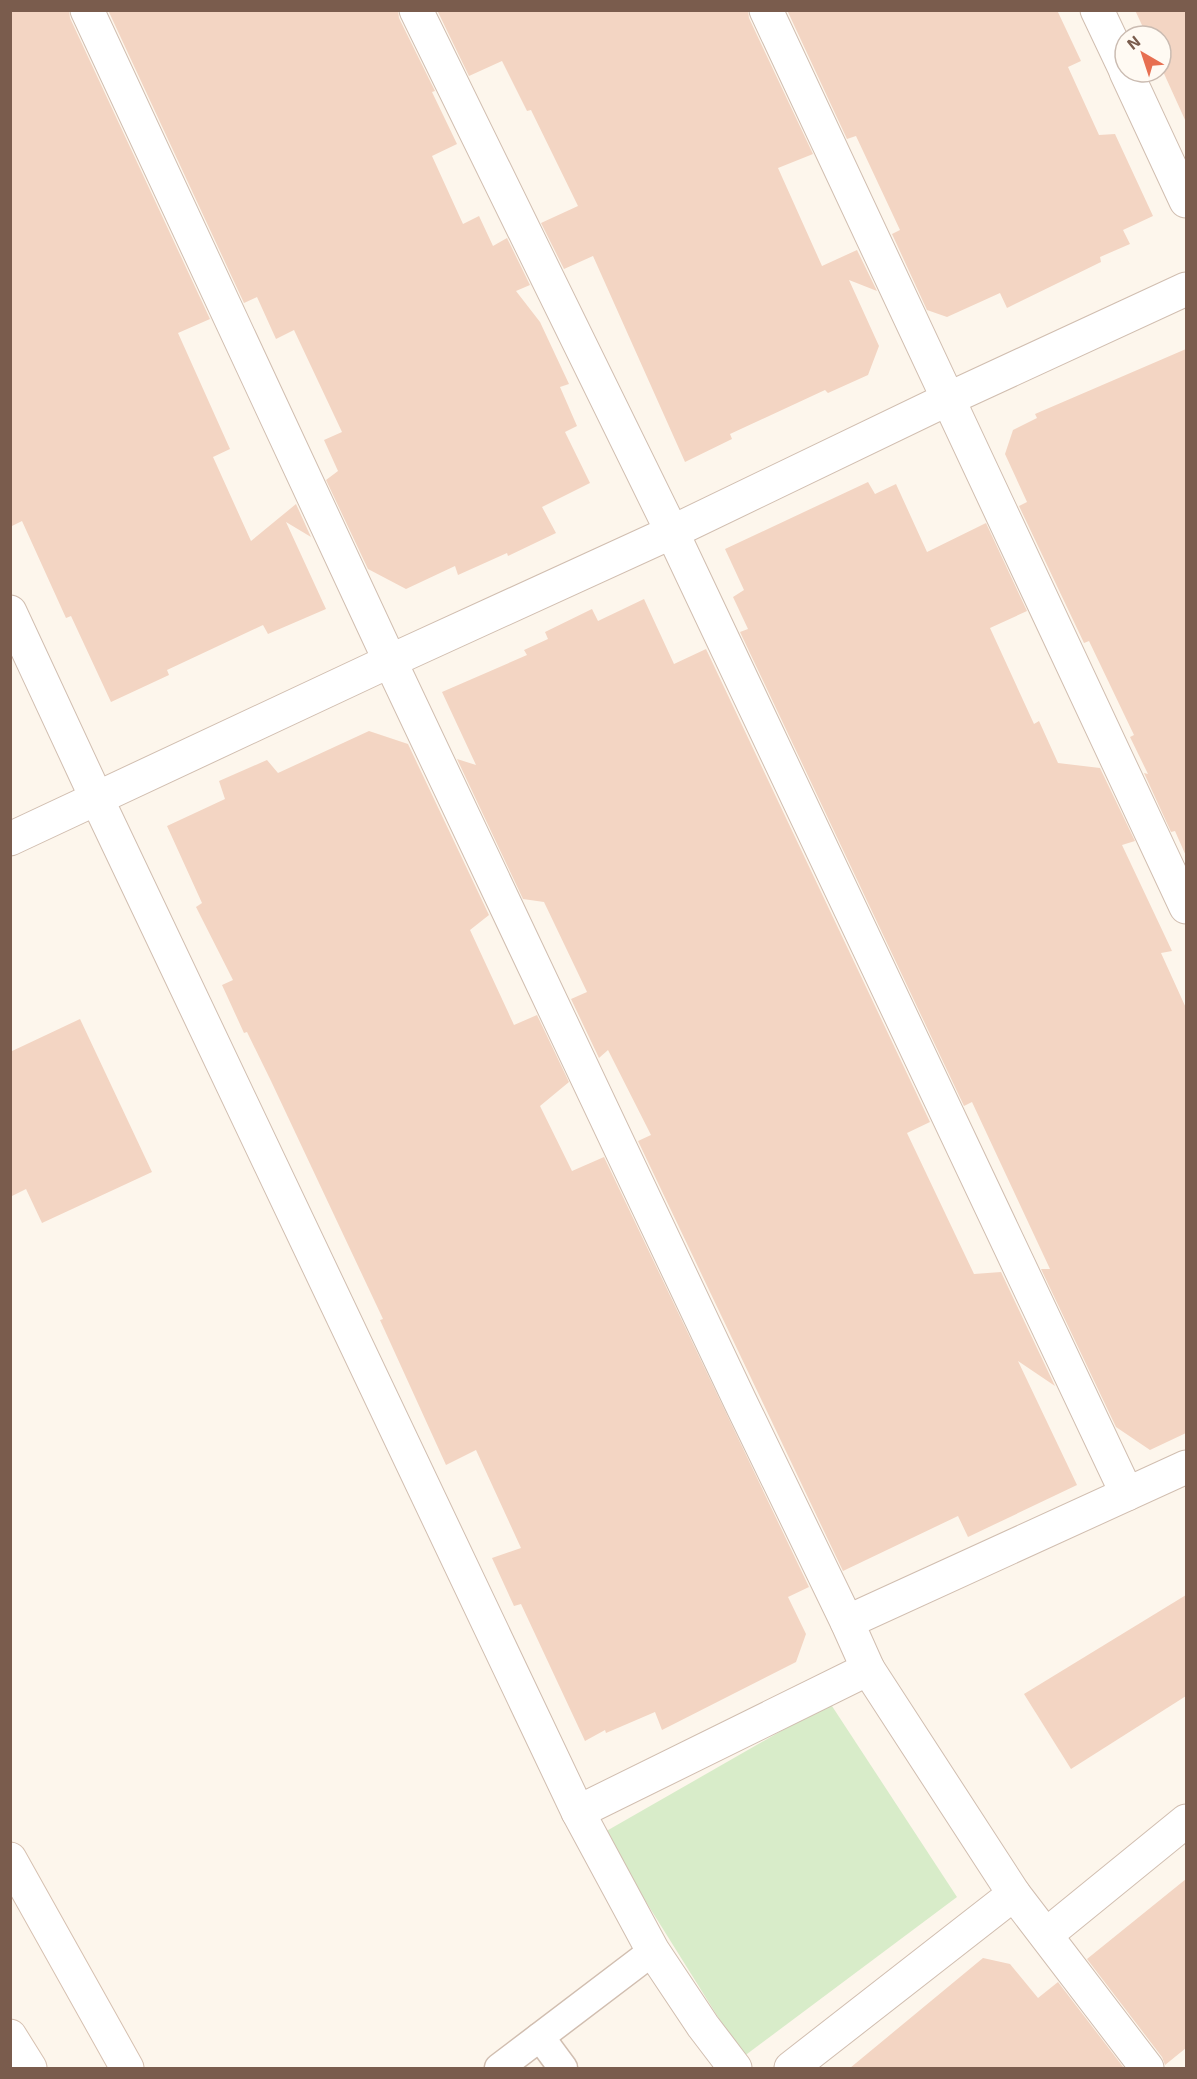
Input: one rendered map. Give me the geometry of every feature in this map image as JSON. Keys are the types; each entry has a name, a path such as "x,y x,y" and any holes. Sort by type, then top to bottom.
{"street":[{"path":"87,10 390,661 868,1669 1014,1894 1147,2068"},
{"path":"416,10 672,532 1127,1494"},
{"path":"766,10 1186,907"},
{"path":"1097,10 1113,44"},
{"path":"1132,84 1186,201"},
{"path":"10,839 672,532 948,399 1186,289"},
{"path":"10,612 96,798 578,1812 653,1951 703,2026 735,2068"},
{"path":"847,1622 1186,1467"},
{"path":"578,1812 868,1669"},
{"path":"1046,1935 1186,1821"},
{"path":"10,1859 127,2068"},
{"path":"791,2068 1014,1894"},
{"path":"10,2036 30,2068"}],"lane":[{"path":"499,2068 653,1951"},
{"path":"540,2037 563,2068"}],"green space":[{"path":"830,1703 957,1897 743,2057 603,1833"}],"building":[{"path":"10,10 69,10 70,18 210,319 178,333 230,449 213,457 251,541 296,504 311,537 286,522 326,609 268,634 263,625 167,670 169,675 111,702 71,616 66,618 22,521 10,527"},
{"path":"108,10 398,10 399,18 435,91 432,92 457,144 432,156 463,224 479,216 493,246 507,238 530,285 516,291 540,322 569,384 560,387 577,426 565,432 590,483 542,507 556,533 508,556 507,553 458,575 455,566 406,589 368,569 326,480 338,471 324,440 342,432 294,330 276,339 257,297 244,303"},
{"path":"437,10 748,10 749,18 813,154 778,168 822,266 857,250 877,291 849,280 879,346 868,375 828,393 825,390 730,434 732,439 685,462 593,256 564,269 541,223 578,206 531,110 527,111 502,61 469,76"},
{"path":"787,10 1057,10 1081,61 1068,67 1099,135 1115,134 1153,216 1123,230 1130,244 1100,257 1101,262 1007,308 1000,293 947,317 927,310 892,234 900,230 856,136 847,139"},
{"path":"1135,10 1186,10 1186,122 1169,84 1173,84 1173,24 1141,24"},
{"path":"1186,349 1186,856 1175,831 1171,832 1144,773 1148,774 1130,737 1134,735 1089,641 1084,643 1019,506 1027,502 1005,454 1013,430 1037,418 1035,414"},
{"path":"868,482 875,494 896,484 927,552 986,523 1027,611 990,628 1034,724 1039,721 1058,763 1100,768 1135,841 1122,845 1172,951 1161,953 1186,1008 1186,1433 1150,1450 1116,1427 1041,1269 1050,1269 972,1102 964,1106 740,632 748,629 733,597 744,590 725,549"},
{"path":"644,599 674,664 706,649 930,1122 907,1133 974,1274 1001,1272 1055,1386 1018,1361 1077,1485 968,1537 958,1516 843,1571 638,1141 651,1135 608,1050 599,1058 571,999 587,992 544,902 523,899 457,759 476,765 442,692 527,655 524,650 548,639 545,632 592,609 598,621"},
{"path":"369,731 408,744 489,915 470,930 514,1025 537,1015 569,1082 540,1106 572,1171 604,1157 809,1587 788,1597 806,1634 796,1662 662,1730 655,1712 606,1733 605,1730 585,1741 521,1604 514,1606 492,1558 521,1548 476,1450 446,1465 380,1320 383,1319 271,1081 247,1032 244,1033 222,985 233,980 196,907 202,903 167,826 225,799 219,781 267,760 278,773"},
{"path":"80,1019 152,1172 42,1223 26,1189 10,1197 10,1052"},
{"path":"1186,1595 1186,1696 1071,1769 1024,1694"},
{"path":"1186,1879 1186,2048 1165,2065 1162,2057 1087,1959"},
{"path":"983,1958 1010,1964 1038,1998 1058,1982 1124,2068 850,2068"}]}
